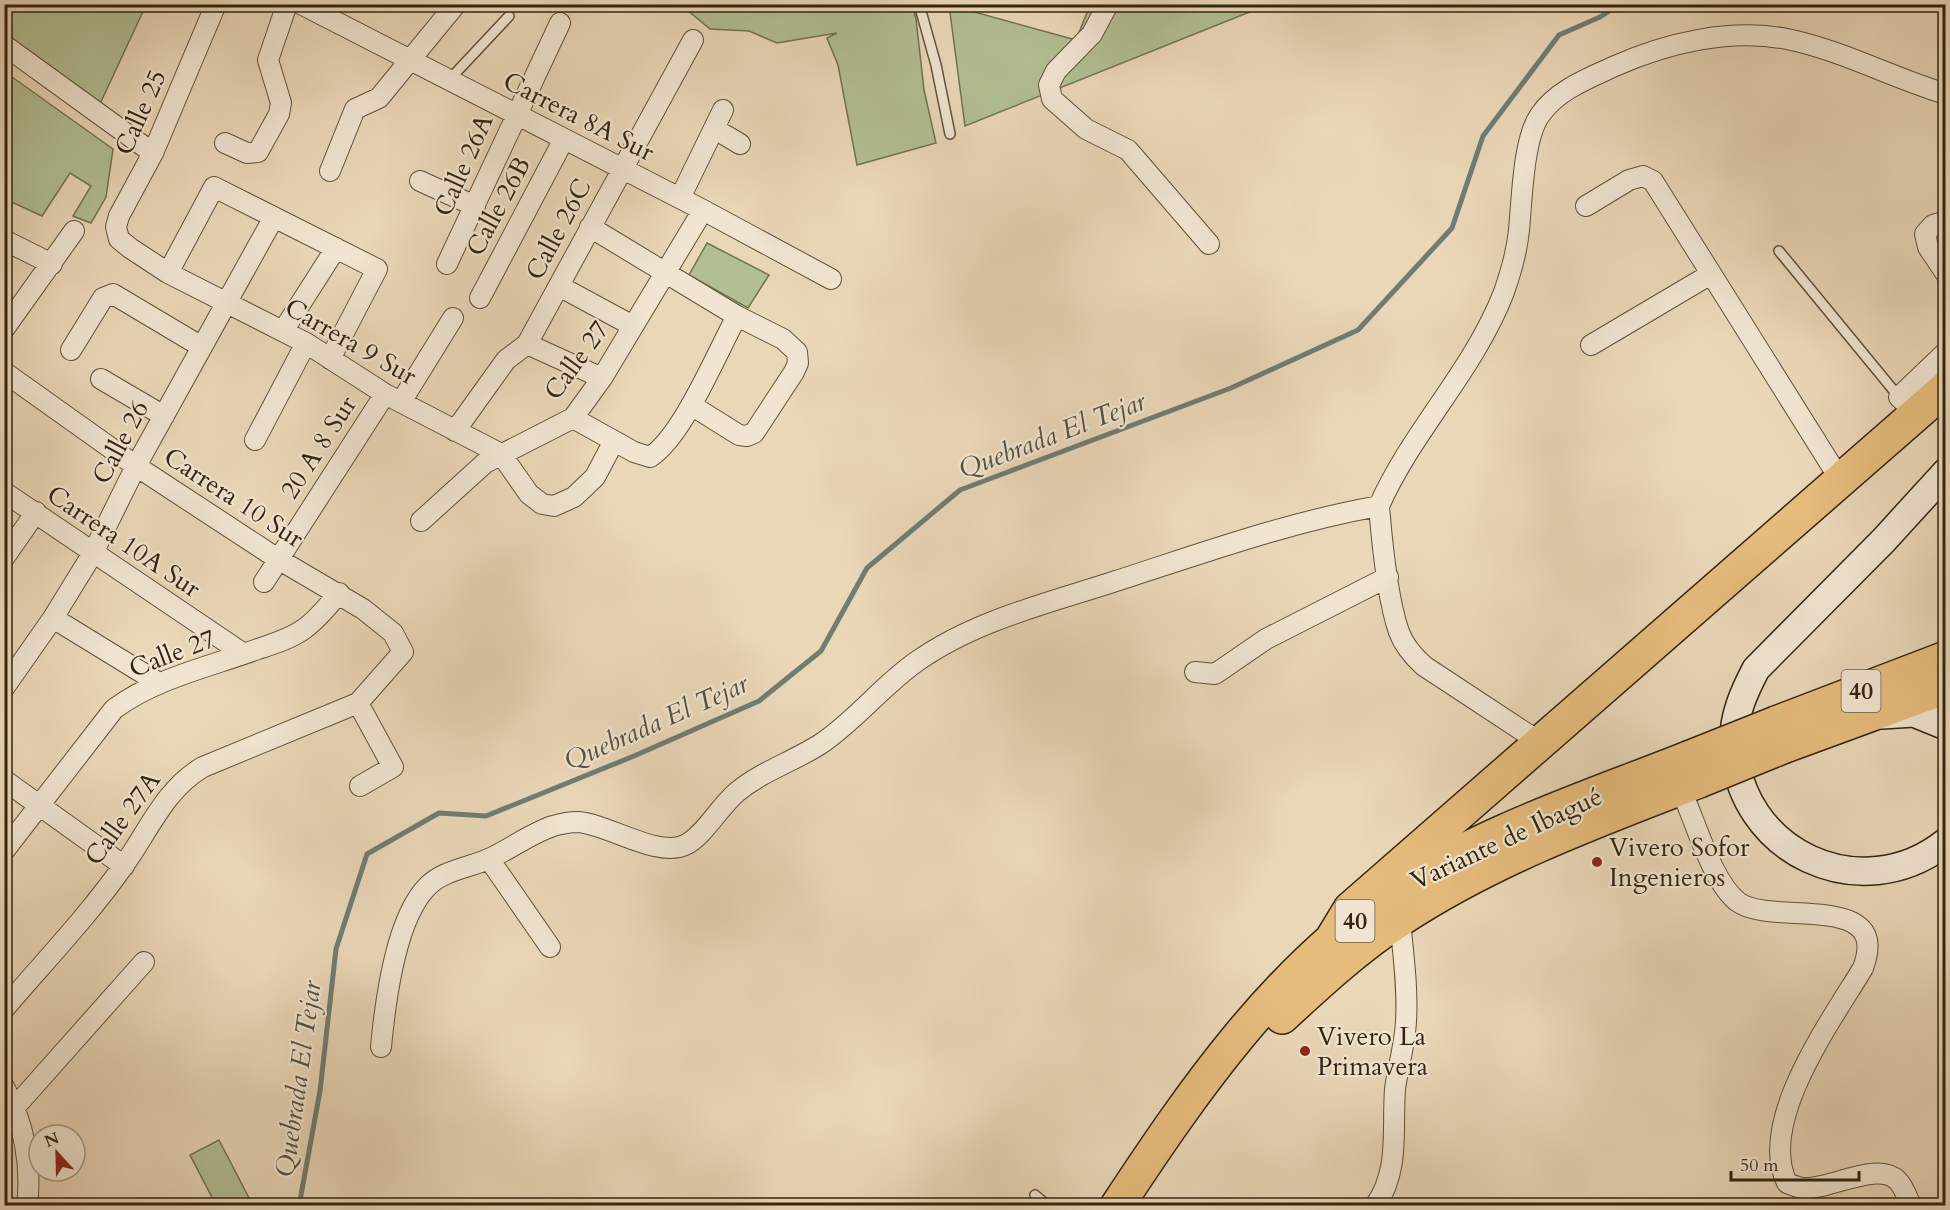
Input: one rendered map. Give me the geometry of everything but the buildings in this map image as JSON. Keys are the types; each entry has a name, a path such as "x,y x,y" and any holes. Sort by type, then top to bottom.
{"highway":[{"path":"1333,937 1350,909 1841,481 1908,406 1946,388"},
{"name":"Variante de Ibagué","path":"1136,1206 1200,1109 1260,1038 1331,971 1400,920 1438,896 1517,856 1946,658"},
{"name":"Variante de Ibagué","path":"1781,734 1861,719 1946,687"},
{"name":"Variante de Ibagué","path":"1117,1206 1179,1111 1245,1026 1333,937 1392,892 1465,852 1537,818 1689,776"}],"main road":[{"path":"1946,472 1884,540 1756,669 1739,708 1734,741 1736,767 1743,791 1755,813 1771,833 1791,849 1813,861 1845,870 1888,869 1912,862 1946,842"},
{"path":"1861,719 1895,712 1914,713 1946,726"}],"street":[{"name":"Calle 25","path":"119,239 116,227 119,216 153,153 216,4"},
{"path":"225,143 247,153 258,152 279,114 281,104 268,60 287,4"},
{"name":"Carrera 8A Sur","path":"301,4 680,198 831,279"},
{"path":"330,171 355,109 379,98 456,4"},
{"path":"1108,4 1092,34 1056,71 1049,85 1052,99 1086,129 1128,150 1209,244"},
{"name":"Calle 26A","path":"447,264 560,23"},
{"path":"1540,743 1424,666 1409,652 1399,633 1378,506 1494,316 1514,261 1530,144 1539,116 1558,96 1586,79 1630,60 1676,45 1734,36 1786,39 1946,94"},
{"name":"Calle 26C","path":"454,431 506,360 527,344 693,39"},
{"path":"4,45 153,153"},
{"path":"680,198 723,110"},
{"path":"715,129 740,144"},
{"name":"Calle 26B","path":"480,298 564,140"},
{"path":"1586,206 1629,180 1643,176 1653,182 1841,481"},
{"path":"420,181 475,206"},
{"path":"168,273 214,187 377,269 330,359"},
{"name":"Calle 27","path":"421,521 471,474 501,454 573,418 602,378 703,210"},
{"name":"Calle 26","path":"4,688 53,618 93,553 136,466 274,217"},
{"path":"1946,221 1934,225 1925,234 1928,247 1946,274"},
{"path":"590,227 737,316 792,344 797,352 798,363 794,372 761,425 747,436 739,435 690,405"},
{"path":"4,329 74,231"},
{"name":"Carrera 9 Sur","path":"119,239 168,273 306,343 393,398 501,454 529,494 542,504 554,506 574,497 595,477 614,441"},
{"path":"4,240 52,264"},
{"path":"283,331 336,248"},
{"path":"1591,345 1711,274"},
{"path":"559,286 633,326"},
{"path":"71,350 104,298 113,294 202,347"},
{"path":"573,418 614,441 650,457 666,444 690,405 737,316"},
{"path":"393,398 453,318"},
{"path":"255,440 306,343"},
{"path":"527,344 602,378"},
{"path":"1908,406 1946,352"},
{"name":"Carrera 10 Sur","path":"4,372 136,466 278,559 339,593 393,633 402,647"},
{"path":"101,379 164,416"},
{"name":"20 A 8 Sur","path":"278,559 393,398"},
{"name":"Carrera 10A Sur","path":"4,492 244,654"},
{"path":"381,1047 387,991 397,952 411,914 425,888 444,875 489,859 555,825 577,822 650,844 669,848 685,846 738,791 822,743 860,713 888,683 943,645 1033,607 1226,545 1339,513 1378,506"},
{"path":"4,558 36,512"},
{"path":"264,582 278,559"},
{"path":"1195,672 1215,674 1266,639 1388,577"},
{"name":"Calle 27","path":"4,851 114,709 134,694 159,683 244,654 303,630 321,615 339,593"},
{"path":"53,618 159,683"},
{"name":"Calle 27A","path":"4,1009 124,866 173,790 185,777 203,766 357,703 399,659 402,647"},
{"path":"357,703 393,767 360,786"},
{"path":"1689,776 1725,888 1739,903 1754,908 1846,919 1860,928 1868,940 1868,953 1863,968 1795,1085 1780,1148 1780,1168 1787,1183 1803,1189 1821,1187 1874,1173 1888,1174 1897,1179 1911,1206"},
{"path":"4,780 124,866"},
{"path":"489,859 550,947"},
{"path":"1376,1206 1390,1177 1394,1148 1396,1087 1406,1022 1407,987 1400,920"},
{"path":"15,1107 144,962"},
{"path":"4,1087 15,1107 24,1140 28,1173 27,1206"}],"lane":[{"path":"920,4 936,64 950,134"},
{"path":"449,80 509,16"},
{"path":"1779,251 1908,406"},
{"path":"1035,1195 1048,1206"}],"green space":[{"path":"5,5 146,5 100,104 5,39"},
{"path":"681,5 912,5 916,19 924,90 936,143 857,165 838,65 827,38 837,33 777,43 749,31 710,29"},
{"path":"949,5 1076,40 1090,5 1267,5 965,126"},
{"path":"5,72 113,149 106,197 91,223 73,216 91,186 70,173 42,216 5,199"},
{"path":"707,243 769,275 748,308 689,275"},
{"path":"219,1140 249,1198 235,1205 216,1205 190,1155"}],"waterway":[{"name":"Quebrada El Tejar","path":"299,1206 320,1091 336,949 367,854 439,813 486,816 634,756 759,701 821,651 867,568 960,490 1231,388 1358,330 1452,228 1483,136 1559,35 1600,17 1620,4"}],"place":[{"name":"Vivero Sofor Ingenieros","path":"1597,862"},
{"name":"Vivero La Primavera","path":"1305,1051"}]}
